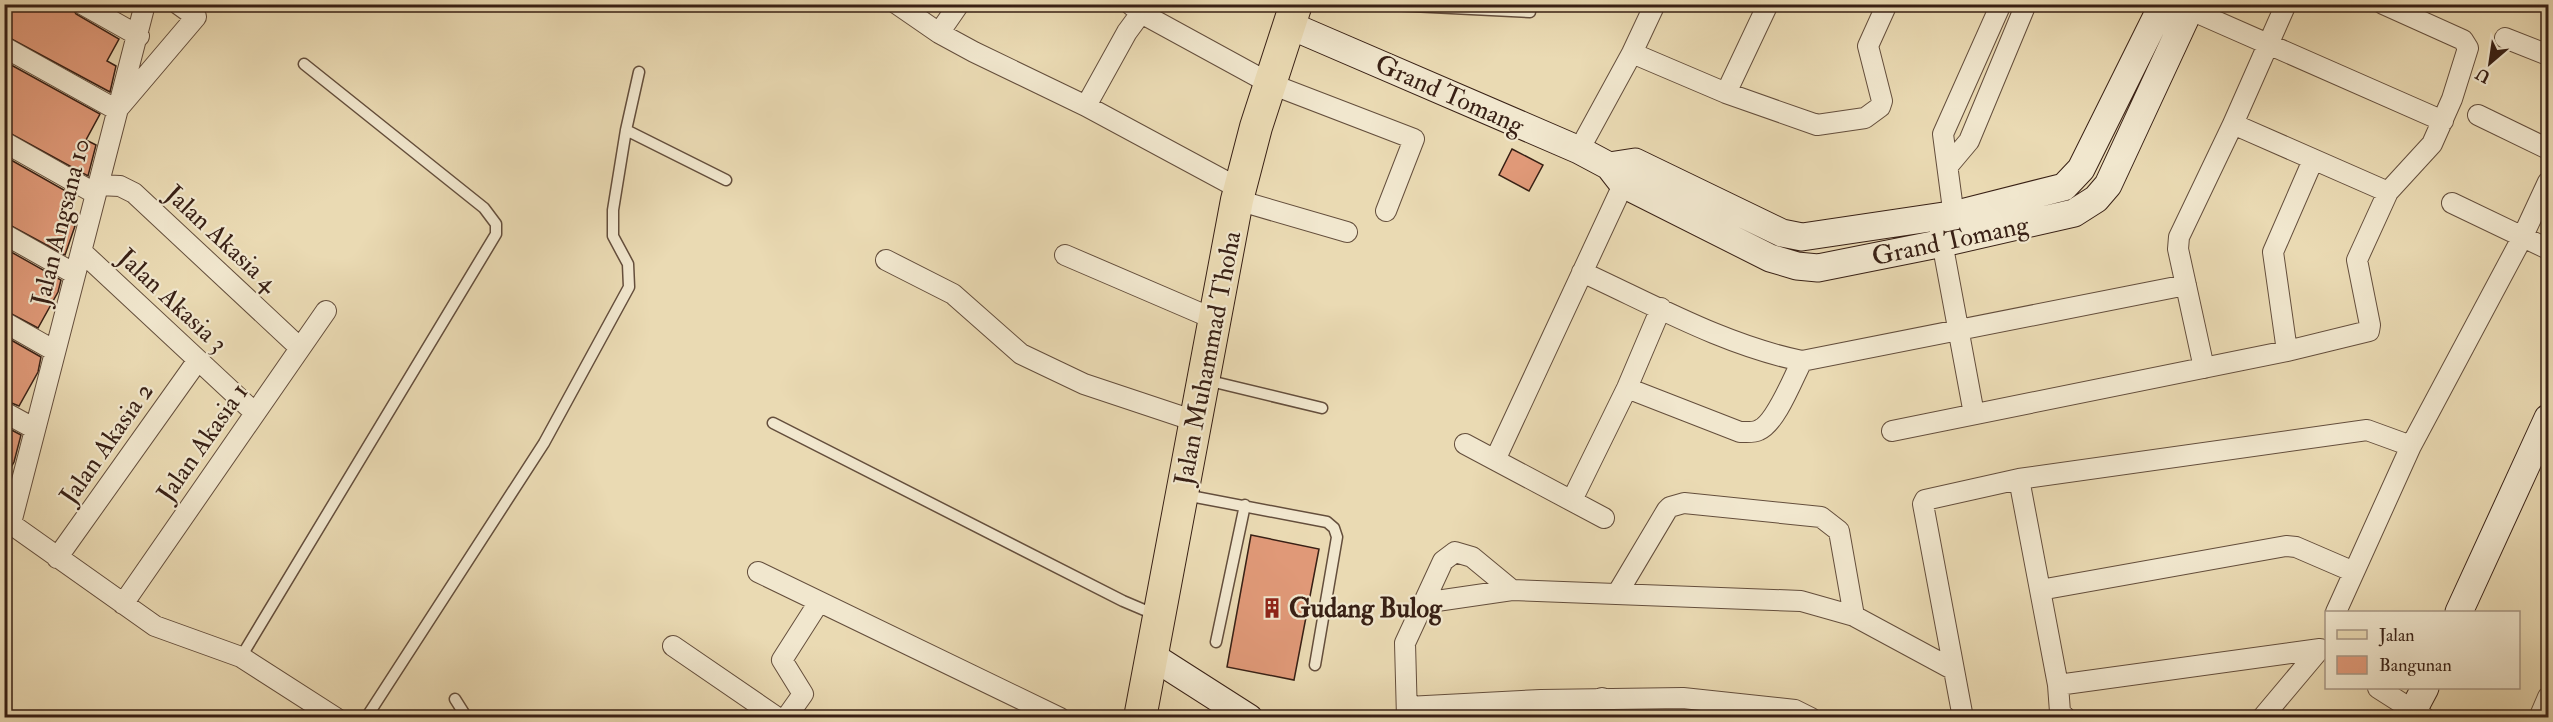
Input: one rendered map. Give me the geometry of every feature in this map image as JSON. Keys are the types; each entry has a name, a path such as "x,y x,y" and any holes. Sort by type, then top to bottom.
{"main road":[{"name":"Jalan Muhammad Thoha","path":"1140,717 1239,194 1256,127 1293,15"}],"street":[{"path":"82,4 139,36"},
{"name":"Jalan Angsana 10","path":"8,521 56,351 117,110 139,36 145,4"},
{"path":"4,47 117,110 200,11 178,4"},
{"path":"897,4 939,33 1086,106 1239,194 1347,232"},
{"path":"939,33 959,4"},
{"path":"1579,150 1632,53 1655,4"},
{"path":"1726,93 1767,4"},
{"path":"1632,53 1726,93 1817,125 1865,118 1880,107 1882,101 1868,46 1887,4"},
{"path":"1974,414 1957,330 1946,225 1952,202 1943,134 2001,4"},
{"path":"1948,166 1969,141 2026,4"},
{"name":"Grand Tomang","path":"1293,15 1622,171 1770,258 1797,266 1818,267 2057,189 2072,181 2081,169 2163,4"},
{"path":"2204,368 2178,249 2179,237 2234,124 2286,4"},
{"path":"1892,431 2287,351 2368,331 2370,325 2357,260 2388,192 2432,144 2443,121 2467,54 2467,44 2463,40 2383,4"},
{"path":"2186,6 2268,45 2443,121"},
{"name":"Grand Tomang","path":"1946,225 2074,213 2096,199 2108,185 2186,6"},
{"path":"1086,106 1127,32 1135,9 1271,84 1414,139 1386,211"},
{"path":"2505,38 2548,55"},
{"path":"2478,116 2548,149"},
{"path":"2234,124 2388,192"},
{"path":"1943,134 1969,141"},
{"path":"4,142 97,189"},
{"path":"2287,351 2273,252 2313,160"},
{"path":"1495,460 1582,272 1622,171"},
{"path":"2336,611 2411,446 2523,238 2548,182"},
{"name":"Jalan Akasia 4","path":"97,189 120,186 135,193 300,348"},
{"path":"2452,203 2548,249"},
{"path":"4,234 75,274"},
{"name":"Jalan Akasia 3","path":"81,251 255,413"},
{"path":"1065,255 1214,319"},
{"path":"886,260 953,294 1021,354 1084,384 1195,421"},
{"path":"1582,272 1718,336 1772,355 1802,361 2186,285"},
{"path":"1572,500 1628,388 1661,308"},
{"name":"Jalan Akasia 1","path":"123,604 326,311"},
{"path":"4,322 56,351"},
{"name":"Jalan Akasia 2","path":"57,558 198,360"},
{"path":"1628,388 1740,432 1749,433 1758,431 1771,420 1802,361"},
{"path":"4,412 35,429"},
{"path":"2459,611 2548,418"},
{"path":"1963,717 1923,504 1925,500 2019,479 2367,430 2411,446"},
{"path":"1465,444 1604,518"},
{"path":"2019,479 2058,685 2060,712 2066,717"},
{"path":"1617,594 1667,510 1684,503 1821,516 1839,531 1854,616"},
{"path":"8,521 155,626 241,657 336,717"},
{"path":"2040,590 2286,546 2296,547 2354,572"},
{"path":"1512,590 1473,558 1455,552 1443,561 1405,643 1407,712 1602,708 1683,698 1800,715"},
{"path":"758,572 1060,717"},
{"path":"1423,603 1512,590 1801,601 1854,616 1954,670"},
{"path":"786,717 803,694 782,660 819,602"},
{"path":"2058,685 2324,645"},
{"path":"2262,717 2324,645"},
{"path":"673,646 778,717"},
{"path":"1152,656 1249,717"},
{"path":"2382,689 2418,708"},
{"path":"2539,717 2548,697"}],"lane":[{"path":"1371,4 1530,12"},
{"path":"241,657 496,234 496,224 484,208 304,64"},
{"path":"366,717 544,443 629,287 628,264 613,236 613,218 626,130 639,72"},
{"path":"626,130 726,180"},
{"path":"1203,380 1322,408"},
{"path":"773,423 1123,601 1159,616"},
{"path":"1182,494 1327,522 1334,528 1337,537 1315,665"},
{"path":"1216,642 1245,505"},
{"path":"455,699 467,717"}],"building":[{"path":"9,4 70,4 76,14 119,39 107,61 116,66 110,92 4,35 4,13"},
{"path":"4,61 100,114 86,140 96,145 88,176 4,130"},
{"path":"1512,149 1543,165 1529,191 1499,175"},
{"path":"4,156 71,194 58,216 75,226 65,255 4,222"},
{"path":"4,248 61,280 58,292 38,328 4,310"},
{"path":"4,336 41,357 38,372 19,406 4,400"},
{"path":"4,426 21,435 14,462 4,480"},
{"name":"Gudang Bulog","path":"1251,535 1319,549 1294,680 1227,667"}],"place":[{"name":"Gudang Bulog","path":"1272,608"}]}
